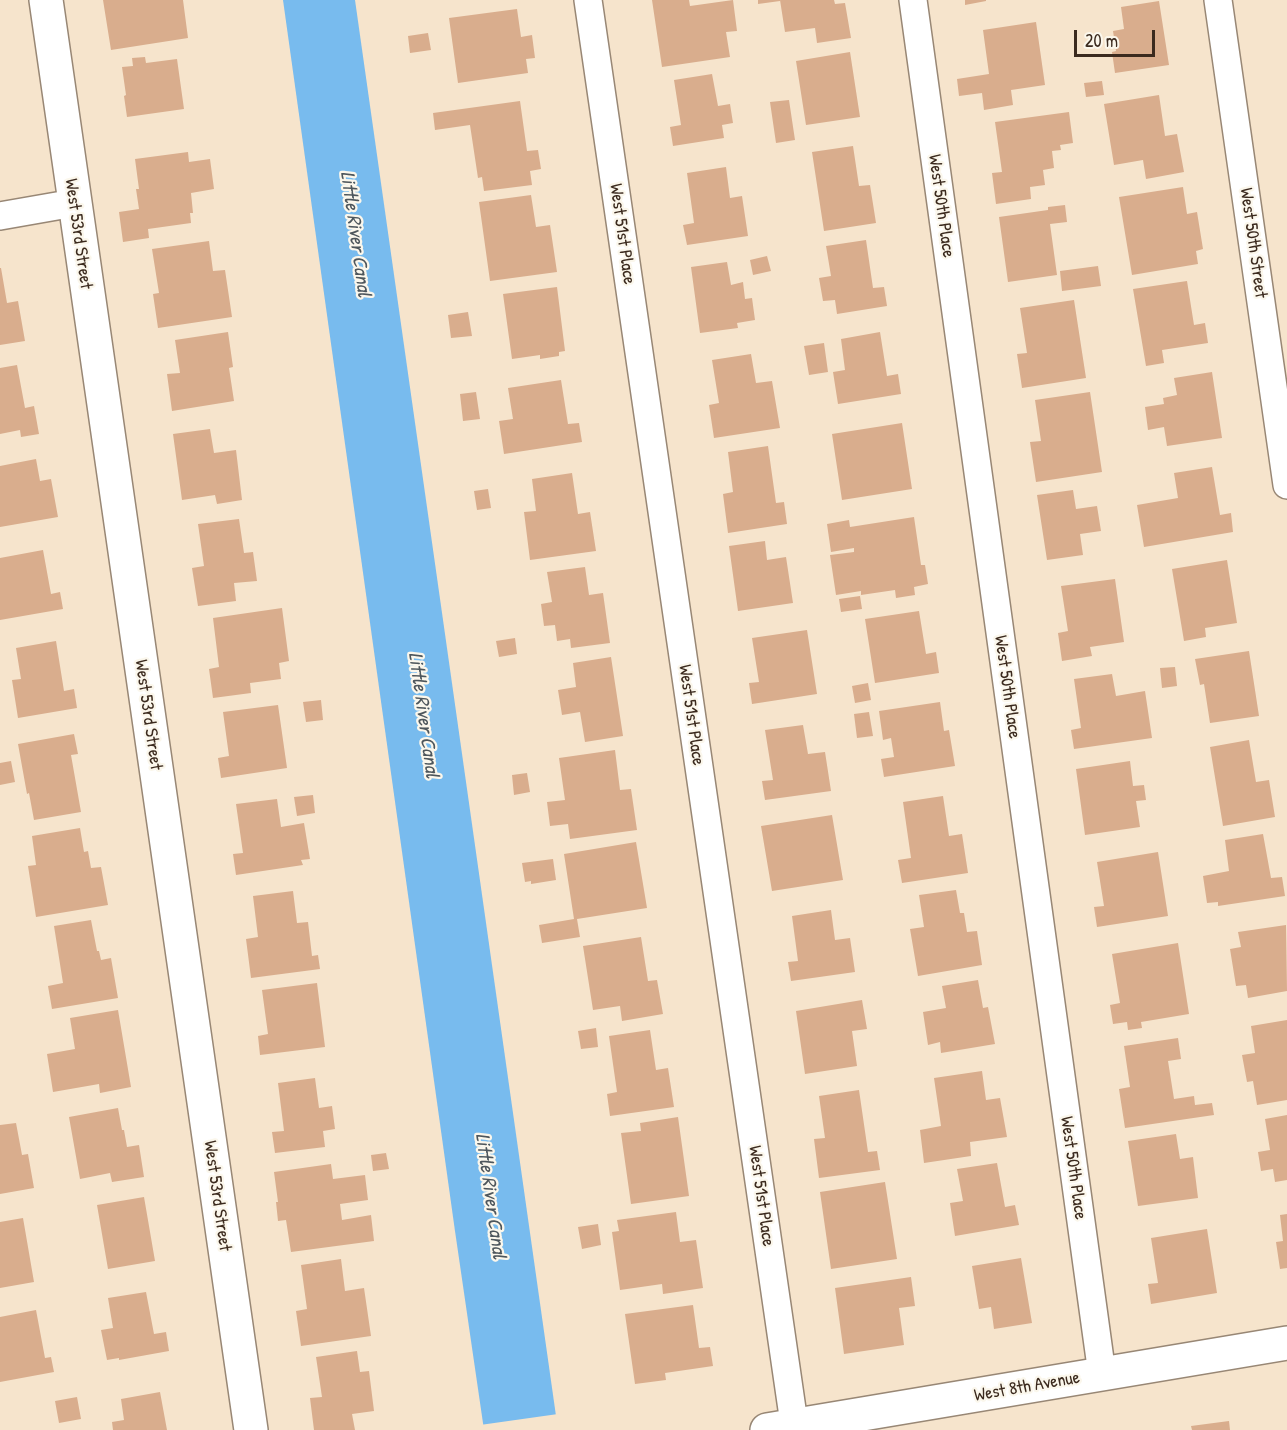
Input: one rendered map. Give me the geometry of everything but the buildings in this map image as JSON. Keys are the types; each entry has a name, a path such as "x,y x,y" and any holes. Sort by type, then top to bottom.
{"street":[{"name":"West 53rd Street","path":"45,0 251,1430"},
{"name":"West 51st Place","path":"588,0 785,1429"},
{"name":"West 50th Place","path":"913,0 1102,1374"},
{"name":"West 50th Street","path":"1218,0 1287,485"},
{"path":"0,216 74,203"},
{"name":"West 8th Avenue","path":"785,1429 1287,1343"}],"water":[{"name":"Little River Canal","path":"283,0 355,0 558,1430 484,1430"}],"pier":[{"path":"558,1414 561,1430 481,1430 480,1425"}]}
